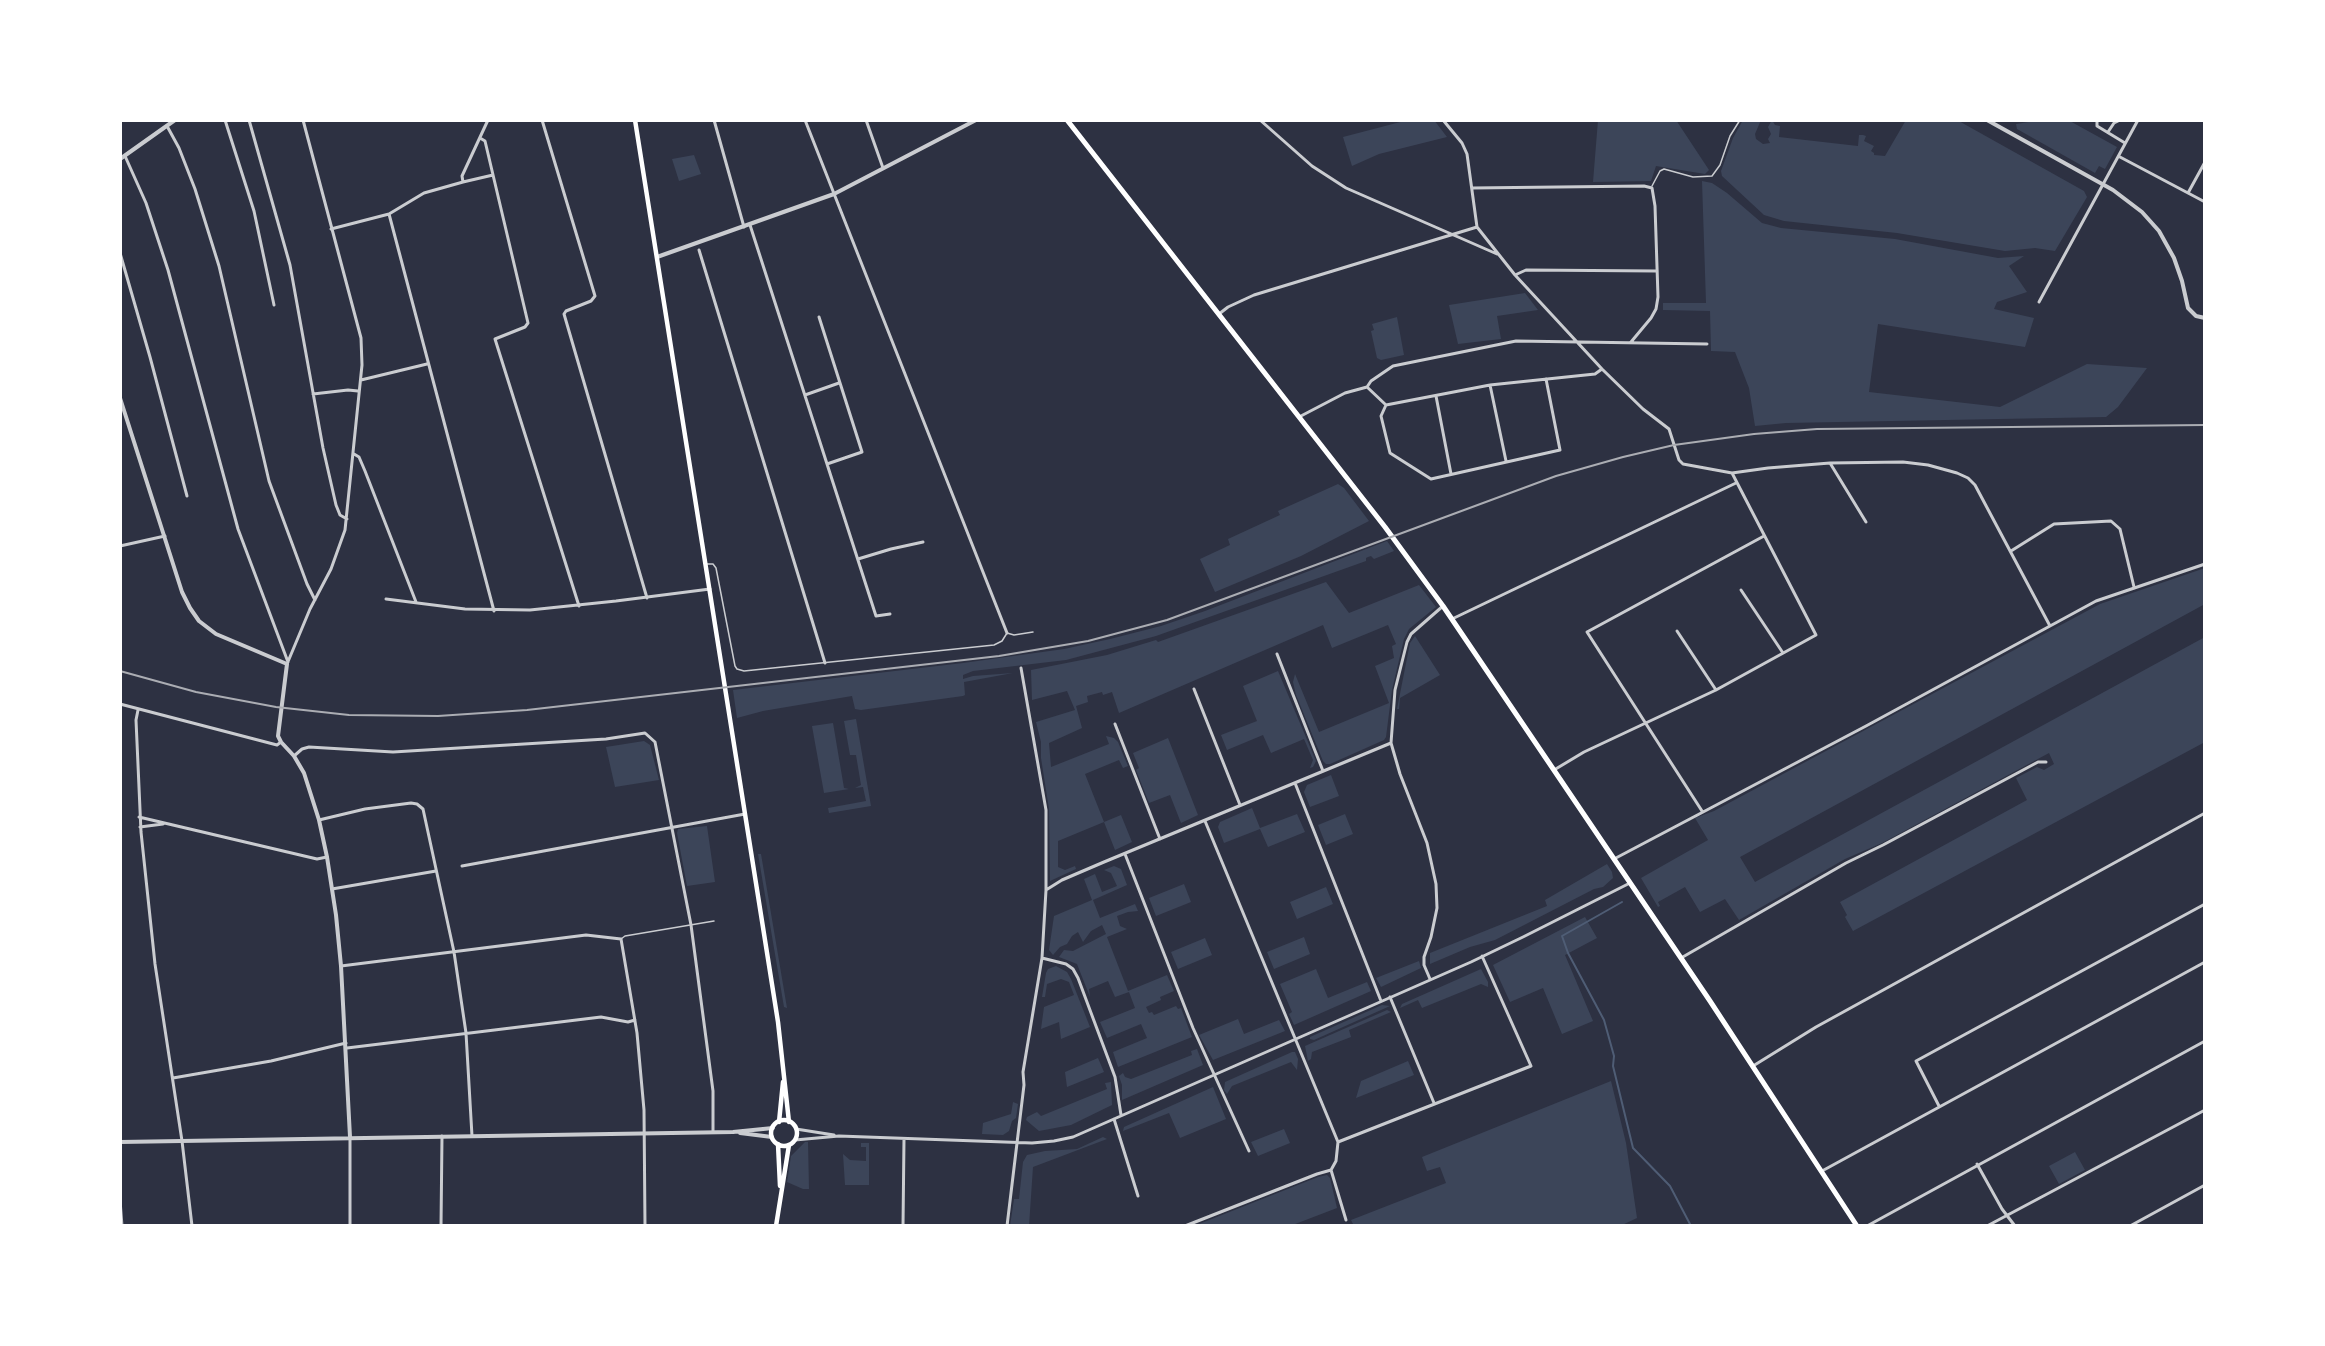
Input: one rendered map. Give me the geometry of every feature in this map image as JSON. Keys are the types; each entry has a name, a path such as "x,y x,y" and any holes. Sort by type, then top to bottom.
{"main road":[{"path":"635,120 778,1022 789,1122 796,1129 795,1140 789,1145 776,1226"},
{"path":"1067,120 1403,550 1681,958 1857,1226"},
{"path":"780,1195 778,1144 772,1137 773,1128 779,1122 784,1074"},
{"path":"779,1122 789,1122"},
{"path":"778,1144 789,1145"}],"street":[{"path":"120,159 175,120"},
{"path":"225,120 254,211 274,305"},
{"path":"249,120 290,265 336,505 340,515 347,519"},
{"path":"303,120 361,342 361,380 358,391 347,519 335,560 288,663 278,736 304,773 319,820 332,889 341,966 346,1045 350,1137 350,1226"},
{"path":"463,182 462,176 488,120"},
{"path":"542,120 595,296 591,302 566,311 564,314 647,598"},
{"path":"714,120 744,227"},
{"path":"805,120 1007,633"},
{"path":"866,120 883,168"},
{"path":"657,257 834,194 976,120"},
{"path":"1260,120 1312,166 1333,180 1382,205 1498,255"},
{"path":"1443,120 1467,154 1477,227 1515,275 1575,341 1643,409 1669,429 1678,460 1683,464 1732,473 1830,463 1903,462 1928,465 1968,478 1975,484 2050,626"},
{"path":"1987,120 2131,202 2158,231 2174,258 2188,308 2196,316 2205,318"},
{"path":"2097,120 2097,126 2125,143"},
{"path":"2108,132 2114,123 2120,120"},
{"path":"2039,302 2120,157 2138,120"},
{"path":"167,126 179,147 195,189 219,266 269,481 315,600"},
{"path":"480,138 485,141 528,323 525,327 495,339 579,606"},
{"path":"125,156 146,204 168,270 238,529 288,663"},
{"path":"2120,157 2205,202"},
{"path":"2188,193 2205,162"},
{"path":"331,229 389,214 429,191 493,175"},
{"path":"1472,188 1644,186 1652,188 1655,206 1658,297 1656,309 1651,318 1630,342"},
{"path":"389,214 494,611"},
{"path":"750,225 876,616 890,614"},
{"path":"1219,314 1254,294 1477,227"},
{"path":"699,250 825,663"},
{"path":"120,253 187,496"},
{"path":"1515,275 1526,270 1657,271"},
{"path":"819,316 861,452 827,464"},
{"path":"1299,417 1345,393 1367,387 1371,381 1393,366 1516,341 1707,344"},
{"path":"361,380 427,364"},
{"path":"1386,405 1490,385 1595,374 1602,369"},
{"path":"1386,405 1381,416 1390,453 1431,479 1560,450 1546,379"},
{"path":"805,394 839,383"},
{"path":"1490,385 1506,461"},
{"path":"1367,387 1386,405"},
{"path":"313,394 358,391"},
{"path":"1436,396 1451,474"},
{"path":"120,398 190,608 199,621 227,640 288,663"},
{"path":"354,454 359,457 363,465 416,602"},
{"path":"1830,463 1866,522"},
{"path":"1554,770 1584,752 1716,690 1816,635 1732,473"},
{"path":"1452,619 1736,483"},
{"path":"2011,550 2054,524 2110,521 2120,529 2134,587"},
{"path":"120,546 165,536"},
{"path":"1702,811 1587,632 1764,536"},
{"path":"858,560 923,542"},
{"path":"1614,859 2096,601 2205,564"},
{"path":"386,599 494,611 579,606 710,589"},
{"path":"1741,590 1783,653"},
{"path":"1430,979 1424,965 1424,957 1437,908 1436,884 1427,843 1400,774 1391,743 1395,690 1407,642 1412,634 1443,606"},
{"path":"1677,631 1716,690"},
{"path":"1277,654 1323,771"},
{"path":"1007,1226 1024,1085 1023,1072 1042,958 1046,890 1046,810 1021,668"},
{"path":"1194,689 1240,805"},
{"path":"120,704 277,745 281,742"},
{"path":"138,710 136,720 140,827 155,964 182,1141 192,1226"},
{"path":"1115,724 1160,839"},
{"path":"294,756 302,749 309,747 393,752 606,739 645,733 655,742 692,925 712,1091 712,1132"},
{"path":"1046,890 1062,880 1391,743"},
{"path":"1681,958 1846,863 2038,762 2046,762"},
{"path":"1294,783 1381,1000"},
{"path":"319,820 365,809 417,804 425,813 454,952 466,1033 472,1136"},
{"path":"1753,1066 1844,1011 2205,813"},
{"path":"462,866 745,814"},
{"path":"139,817 317,859 327,857"},
{"path":"1185,1226 1331,1170 1336,1161 1338,1142 1205,821"},
{"path":"140,827 168,824"},
{"path":"1125,854 1193,1028 1249,1151"},
{"path":"332,889 436,871"},
{"path":"796,1129 839,1136 1017,1143 1040,1143 1067,1138 1482,956 1630,883"},
{"path":"1939,1106 1916,1061 2205,904"},
{"path":"341,966 586,935 621,939 635,1020 644,1110 645,1226"},
{"path":"1338,1142 1531,1066 1482,956"},
{"path":"1042,958 1066,964 1073,969 1078,978 1115,1077 1121,1115"},
{"path":"1822,1171 2205,962"},
{"path":"1390,997 1434,1103"},
{"path":"172,1078 346,1045 601,1017 628,1022 635,1020"},
{"path":"1867,1226 2205,1041"},
{"path":"1987,1226 2205,1110"},
{"path":"1114,1119 1138,1196"},
{"path":"120,1142 733,1132 773,1128"},
{"path":"733,1132 772,1137"},
{"path":"441,1226 442,1136"},
{"path":"795,1140 839,1136"},
{"path":"903,1226 904,1139"},
{"path":"1977,1164 2002,1209 2015,1226"},
{"path":"1331,1170 1346,1221"},
{"path":"2130,1226 2205,1185"},
{"path":"120,1200 122,1226"}],"lane":[{"path":"1652,188 1660,171 1664,169 1694,177 1712,176 1718,169 1730,136 1740,120"},
{"path":"706,564 713,564 716,568 737,669 752,670 994,645 1002,641 1007,633 1014,636 1034,632"},
{"path":"621,939 626,936 714,921"}],"shaded area":[{"path":"1408,120 1434,120 1447,137 1379,154 1352,166 1343,137"},
{"path":"1598,120 1676,120 1709,170 1705,174 1656,166 1651,181 1593,182"},
{"path":"1743,120 1761,120 1755,134 1756,139 1763,144 1770,143 1768,139 1771,134 1768,127 1772,120 1775,125 1780,126 1779,137 1858,146 1859,135 1863,135 1866,136 1864,141 1874,146 1871,151 1874,155 1885,156 1906,120 1957,120 2084,191 2087,197 2055,251 2035,248 2005,251 1897,233 1784,221 1764,215 1722,176 1721,171 1733,138"},
{"path":"2041,120 2068,120 2117,147 2105,169 2099,166 2095,173 2017,129 2016,124"},
{"path":"694,155 701,174 679,181 672,159"},
{"path":"1702,181 1712,183 1727,193 1762,223 1781,228 1895,239 1998,258 2024,256 2009,266 2027,292 1997,302 1994,309 2034,318 2025,347 1878,324 1869,392 2000,407 2087,364 2147,368 2118,407 2106,417 1786,423 1755,426 1749,388 1735,352 1711,351 1710,311 1663,310 1663,303 1706,303"},
{"path":"1525,293 1538,310 1497,316 1501,339 1458,344 1449,305"},
{"path":"1397,317 1404,355 1381,360 1377,358 1371,331 1374,330 1372,324"},
{"path":"1338,484 1344,488 1369,521 1301,556 1215,592 1200,559 1230,545 1228,539 1280,515 1278,511"},
{"path":"1387,541 1394,551 1374,559 1371,556 1368,557 1366,561 1156,636 1066,660 973,671 963,675 963,679 1013,673 964,682 965,695 963,696 861,710 855,709 852,696 763,711 737,718 733,690 963,663 1064,649 1110,639 1161,626 1205,611"},
{"path":"2205,568 2205,604 1740,857 1755,882 2205,637 2205,742 1853,931 1840,902 2027,800 2016,778 2037,767 2044,770 2054,764 2049,753 1882,843 1845,859 1739,920 1725,899 1700,912 1685,887 1658,902 1660,906 1658,907 1641,878 1708,840 1695,818 1714,811 2100,604"},
{"path":"1326,582 1349,613 1419,585 1436,607 1409,629 1404,639 1392,690 1384,740 1330,764 1323,761 1296,695 1293,682 1295,674 1319,732 1389,703 1375,666 1394,658 1392,646 1396,644 1388,625 1332,648 1323,625 1119,713 1112,692 1087,696 1088,702 1076,706 1082,728 1049,743 1051,767 1109,744 1106,736 1118,742 1128,766 1123,768 1119,760 1085,774 1104,822 1058,841 1058,867 1065,870 1075,866 1076,869 1050,881 1049,809 1041,758 1041,742 1036,722 1075,710 1067,691 1032,700 1031,670 1107,655 1156,640 1158,642"},
{"path":"1415,636 1440,675 1400,698 1399,709 1397,709 1410,643"},
{"path":"1278,671 1316,761 1313,767 1310,768 1313,760 1304,739 1271,753 1263,735 1227,750 1221,735 1257,721 1243,686"},
{"path":"856,719 871,806 829,813 828,808 866,801 863,787 855,788 861,785 856,755 850,755 844,721"},
{"path":"833,723 844,788 849,789 824,793 812,726"},
{"path":"1168,738 1198,815 1181,823 1170,795 1149,803 1136,770 1139,768 1133,753"},
{"path":"644,741 650,745 659,780 615,787 606,747"},
{"path":"1331,775 1339,796 1310,807 1304,792 1307,785"},
{"path":"1252,808 1260,828 1297,814 1305,832 1268,847 1260,829 1224,843 1218,827 1220,822"},
{"path":"1345,814 1353,834 1326,845 1318,825"},
{"path":"1121,815 1132,842 1115,850 1104,822"},
{"path":"707,826 715,882 687,886 678,829"},
{"path":"758,854 761,854 787,1008 784,1007"},
{"path":"1607,864 1613,878 1603,887 1594,889 1495,940 1470,947 1430,964 1430,953 1547,906 1545,900"},
{"path":"1114,866 1121,869 1127,885 1093,900 1100,918 1135,904 1138,911 1117,916 1120,926 1127,929 1107,937 1128,991 1167,975 1174,991 1146,1007 1149,1013 1152,1012 1154,1015 1176,1006 1178,1009 1181,1008 1192,1037 1118,1067 1113,1052 1147,1038 1141,1024 1107,1038 1100,1022 1135,1008 1129,992 1115,997 1108,981 1089,989 1090,997 1077,964 1059,957 1064,950 1073,951 1106,934 1102,925 1091,931 1083,942 1078,932 1053,955 1049,950 1054,916 1092,900 1084,879 1095,874 1102,892 1117,886 1111,873 1104,870"},
{"path":"1184,884 1191,902 1156,916 1149,898"},
{"path":"1326,887 1333,904 1297,919 1290,902"},
{"path":"1585,917 1597,938 1565,955 1593,1021 1562,1034 1543,988 1510,1002 1493,965"},
{"path":"1304,937 1310,954 1274,969 1267,952"},
{"path":"1205,938 1212,955 1178,969 1171,952"},
{"path":"1419,961 1421,968 1381,987 1376,978"},
{"path":"1056,966 1067,972 1071,979 1090,1027 1061,1039 1059,1022 1041,1029 1044,1007 1074,995 1069,982 1061,979 1047,984 1045,997 1042,997 1046,973 1048,969"},
{"path":"1316,969 1328,998 1367,982 1371,991 1294,1025 1289,1014 1292,1012 1280,984"},
{"path":"1481,969 1488,982 1488,987 1481,984 1422,1008 1418,1000 1400,1008 1402,1004"},
{"path":"1382,1005 1390,1006 1314,1040 1310,1039 1310,1037"},
{"path":"1387,1010 1391,1012 1349,1030 1351,1037 1312,1052 1311,1059 1308,1061 1305,1046"},
{"path":"1238,1019 1244,1034 1279,1020 1285,1031 1213,1060 1199,1035"},
{"path":"1197,1049 1203,1065 1122,1100 1122,1085 1119,1076 1123,1073 1125,1077 1131,1079 1192,1055 1191,1051"},
{"path":"1295,1052 1298,1059 1297,1070 1291,1062 1232,1086 1227,1094 1224,1090 1225,1082"},
{"path":"1098,1058 1104,1072 1067,1087 1065,1072"},
{"path":"1408,1061 1414,1075 1356,1098 1361,1081"},
{"path":"1611,1081 1626,1143 1637,1218 1620,1226 1354,1226 1351,1220 1446,1183 1440,1167 1427,1171 1422,1157"},
{"path":"1111,1082 1112,1105 1071,1125 1039,1131 1026,1120 1027,1117 1037,1112 1041,1116 1107,1089 1105,1083"},
{"path":"1213,1087 1226,1119 1180,1138 1169,1113 1123,1131 1124,1127"},
{"path":"1013,1102 1018,1104 1016,1118 1012,1121 1009,1131 1003,1135 982,1134 983,1123 1011,1114"},
{"path":"1284,1129 1290,1143 1258,1156 1251,1142"},
{"path":"1103,1137 1107,1139 1033,1167 1029,1226 1010,1226 1014,1199 1019,1199 1023,1162 1027,1155 1045,1151 1077,1149"},
{"path":"805,1142 808,1142 809,1189 803,1189 787,1182 791,1156"},
{"path":"861,1143 869,1143 869,1185 845,1185 843,1154 850,1160 866,1161 866,1147 861,1147"},
{"path":"2075,1152 2085,1170 2059,1184 2049,1166"},
{"path":"1327,1175 1330,1178 1337,1208 1290,1226 1194,1226 1318,1177"}],"waterway":[{"path":"1622,902 1562,936 1568,953 1604,1020 1633,1148 1670,1186 1691,1226"}],"railway":[{"path":"120,671 196,692 276,707 349,715 438,716 527,710 999,656 1088,641 1167,620 1556,476 1674,445 1754,434 1817,429 2205,425"}]}
